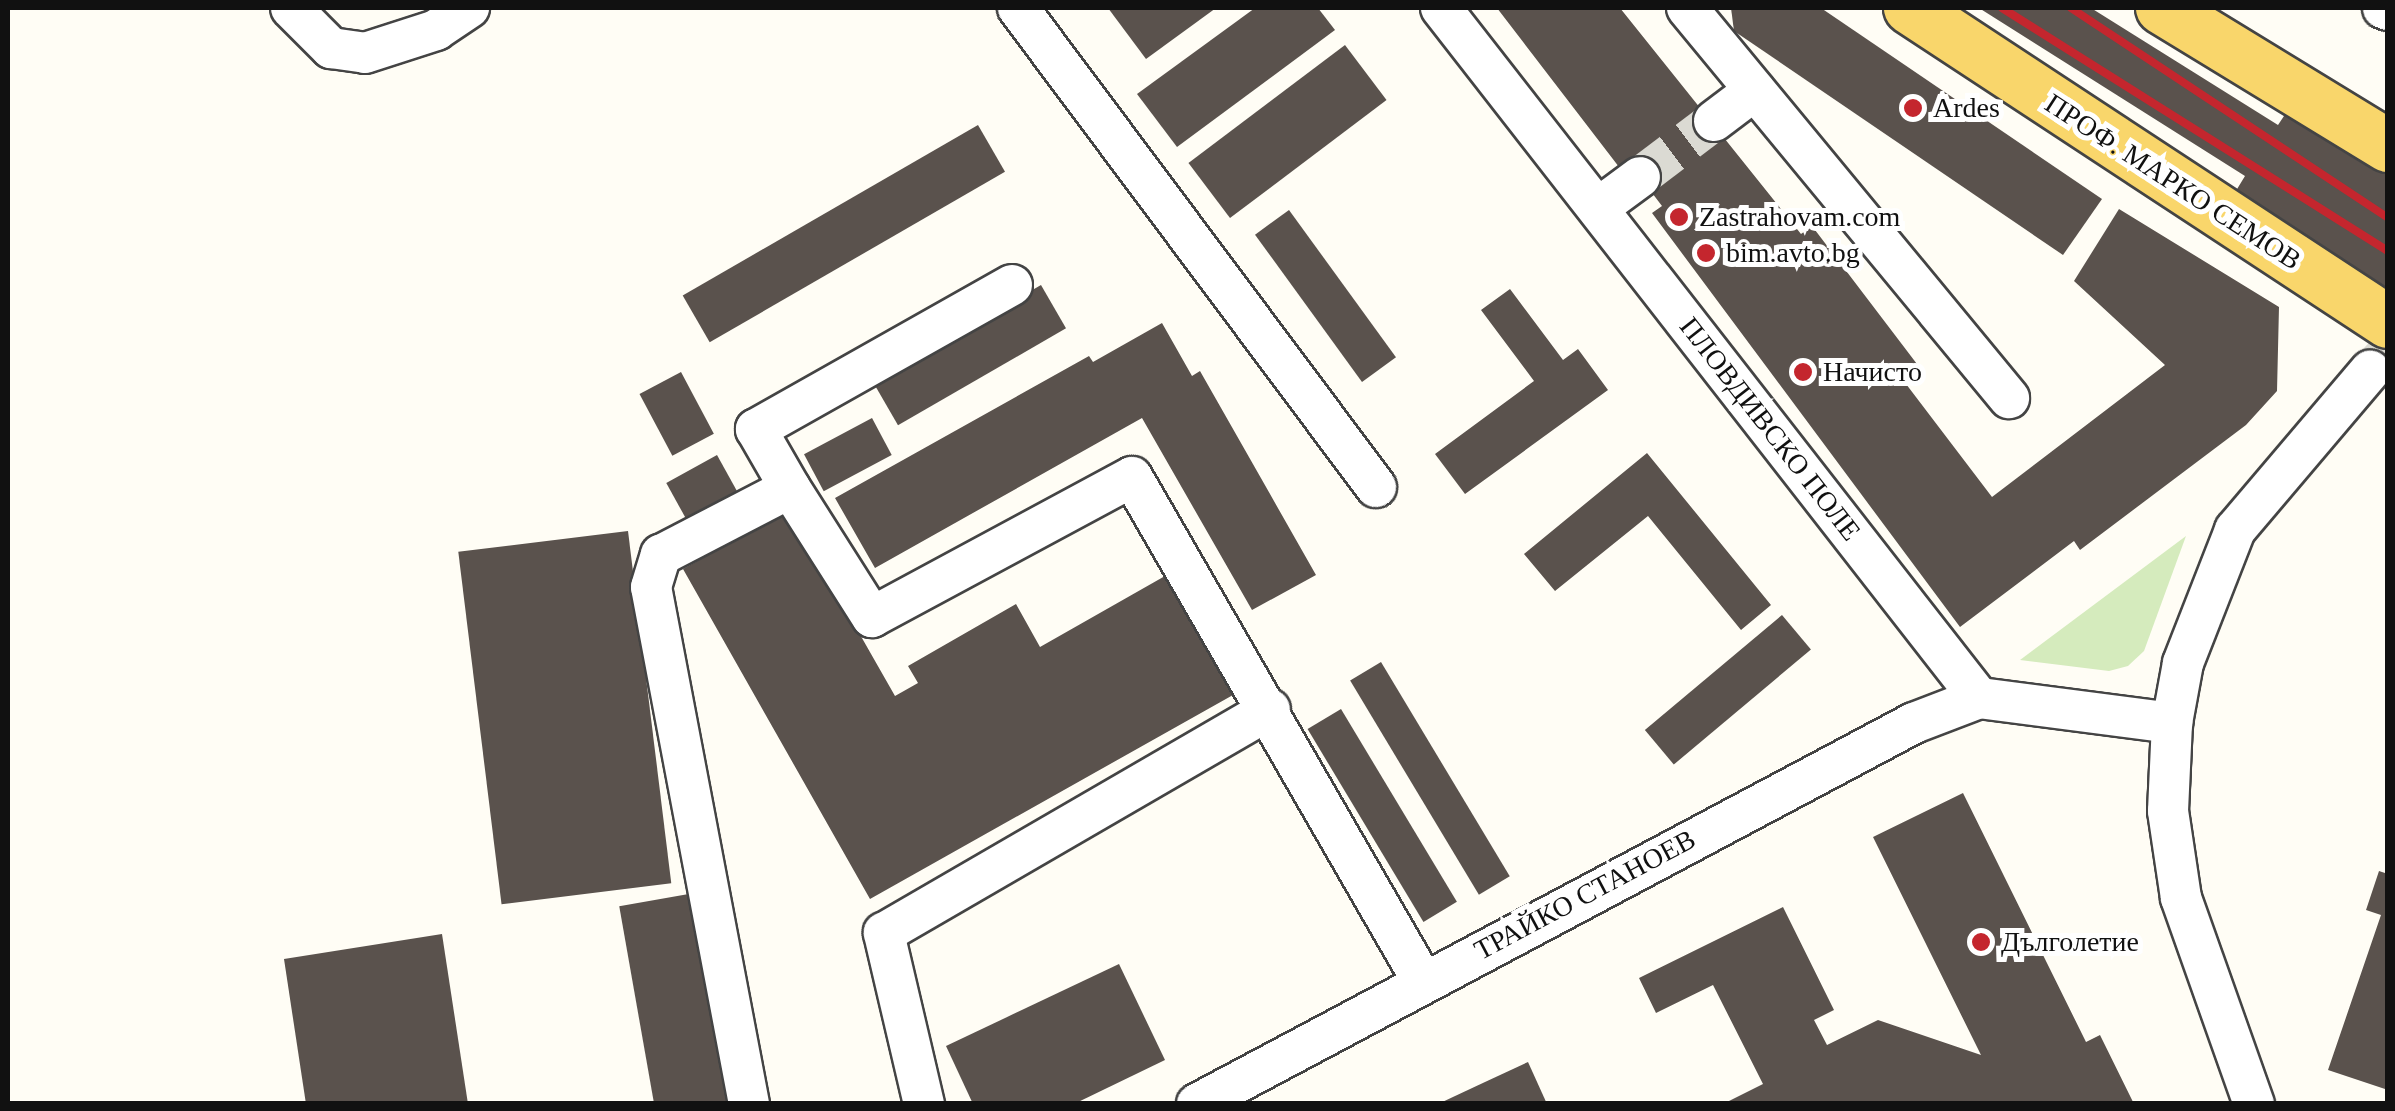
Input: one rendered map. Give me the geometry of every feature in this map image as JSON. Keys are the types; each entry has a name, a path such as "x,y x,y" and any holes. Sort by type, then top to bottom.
{"main road":[{"name":"ПРОФ. МАРКО СЕМОВ","path":"1910,8 2388,322"},
{"path":"2162,8 2388,146"}],"street":[{"path":"290,8 331,48 365,53 420,37 470,8"},
{"path":"1018,8 1376,488"},
{"name":"ПЛОВДИВСКО ПОЛЕ","path":"1441,8 1979,698"},
{"path":"1687,8 2008,398"},
{"path":"1714,121 1755,90"},
{"path":"1598,208 1640,177"},
{"path":"1012,286 756,429 790,488 872,617 1132,477 1270,708 1422,980"},
{"path":"2254,1104 2181,898 2168,812 2172,723 2183,663 2235,530 2370,371"},
{"path":"749,1104 651,587 662,556 790,488"},
{"path":"1979,698 2172,723"},
{"name":"ТРАЙКО СТАНОЕВ","path":"1197,1104 1422,980 1914,723 1979,698"},
{"path":"924,1104 884,933 1270,708"}],"green space":[{"path":"2186,536 2144,651 2128,666 2109,671 2020,660"}],"building":[{"path":"1108,8 1216,8 1146,59"},
{"path":"1255,8 1318,8 1335,30 1177,147 1137,94"},
{"path":"1497,8 1620,8 1801,234 1812,226 1920,368 1903,380 1992,497 2165,365 2074,281 2119,209 2279,307 2277,391 2246,425 2080,550 2074,541 1960,627 1652,213 1662,206 1627,160 1619,167"},
{"path":"1731,8 1821,8 2102,199 2063,255 1734,31"},
{"path":"1979,8 2091,8 2278,125 2286,113 2388,176 2388,298 2231,199 2245,176"},
{"path":"1345,45 1387,100 1230,218 1188,163"},
{"path":"978,125 1005,172 710,342 683,296"},
{"path":"1289,210 1396,357 1362,382 1255,235"},
{"path":"1041,285 1066,328 898,425 873,382"},
{"path":"1510,289 1563,360 1578,349 1608,390 1465,494 1435,454 1534,381 1481,310"},
{"path":"1162,323 1192,376 1200,371 1316,575 1252,610 1142,418 875,568 835,498 1089,356 1093,362"},
{"path":"681,372 714,434 672,456 640,394"},
{"path":"872,418 892,455 824,491 804,454"},
{"path":"1647,453 1771,605 1741,630 1648,516 1555,591 1524,554"},
{"path":"717,455 741,499 691,527 666,483"},
{"path":"789,510 895,696 918,683 908,666 1016,604 1040,647 1165,576 1233,695 870,899 683,569"},
{"path":"628,531 671,883 502,904 458,552"},
{"path":"1782,615 1811,649 1674,765 1645,730"},
{"path":"1381,662 1510,876 1479,895 1350,681"},
{"path":"1341,709 1457,902 1423,922 1308,729"},
{"name":"Дълголетие","path":"1963,793 2086,1042 2100,1035 2134,1104 1723,1104 1763,1084 1713,985 1656,1013 1639,978 1783,907 1834,1010 1814,1020 1827,1045 1878,1020 1981,1055 1873,837"},
{"path":"2379,871 2388,874 2388,1090 2328,1070 2381,915 2366,910"},
{"path":"700,892 737,1104 654,1104 619,906"},
{"path":"442,934 468,1104 306,1104 284,959"},
{"path":"1119,964 1165,1060 1074,1104 973,1104 946,1046"},
{"path":"1528,1062 1547,1104 1438,1104 1485,1082"}],"tunnel":[{"path":"1640,177 1714,121"},
{"path":"2370,371 2388,352"}],"railway":[{"path":"2002,8 2388,251"},
{"path":"2071,8 2388,218"}],"place":[{"name":"Ardes","path":"1913,108"},
{"name":"Zastrahovam.com","path":"1679,217"},
{"name":"bim.avto.bg","path":"1706,253"},
{"name":"Начисто","path":"1803,372"},
{"name":"Дълголетие","path":"1981,942"}]}
